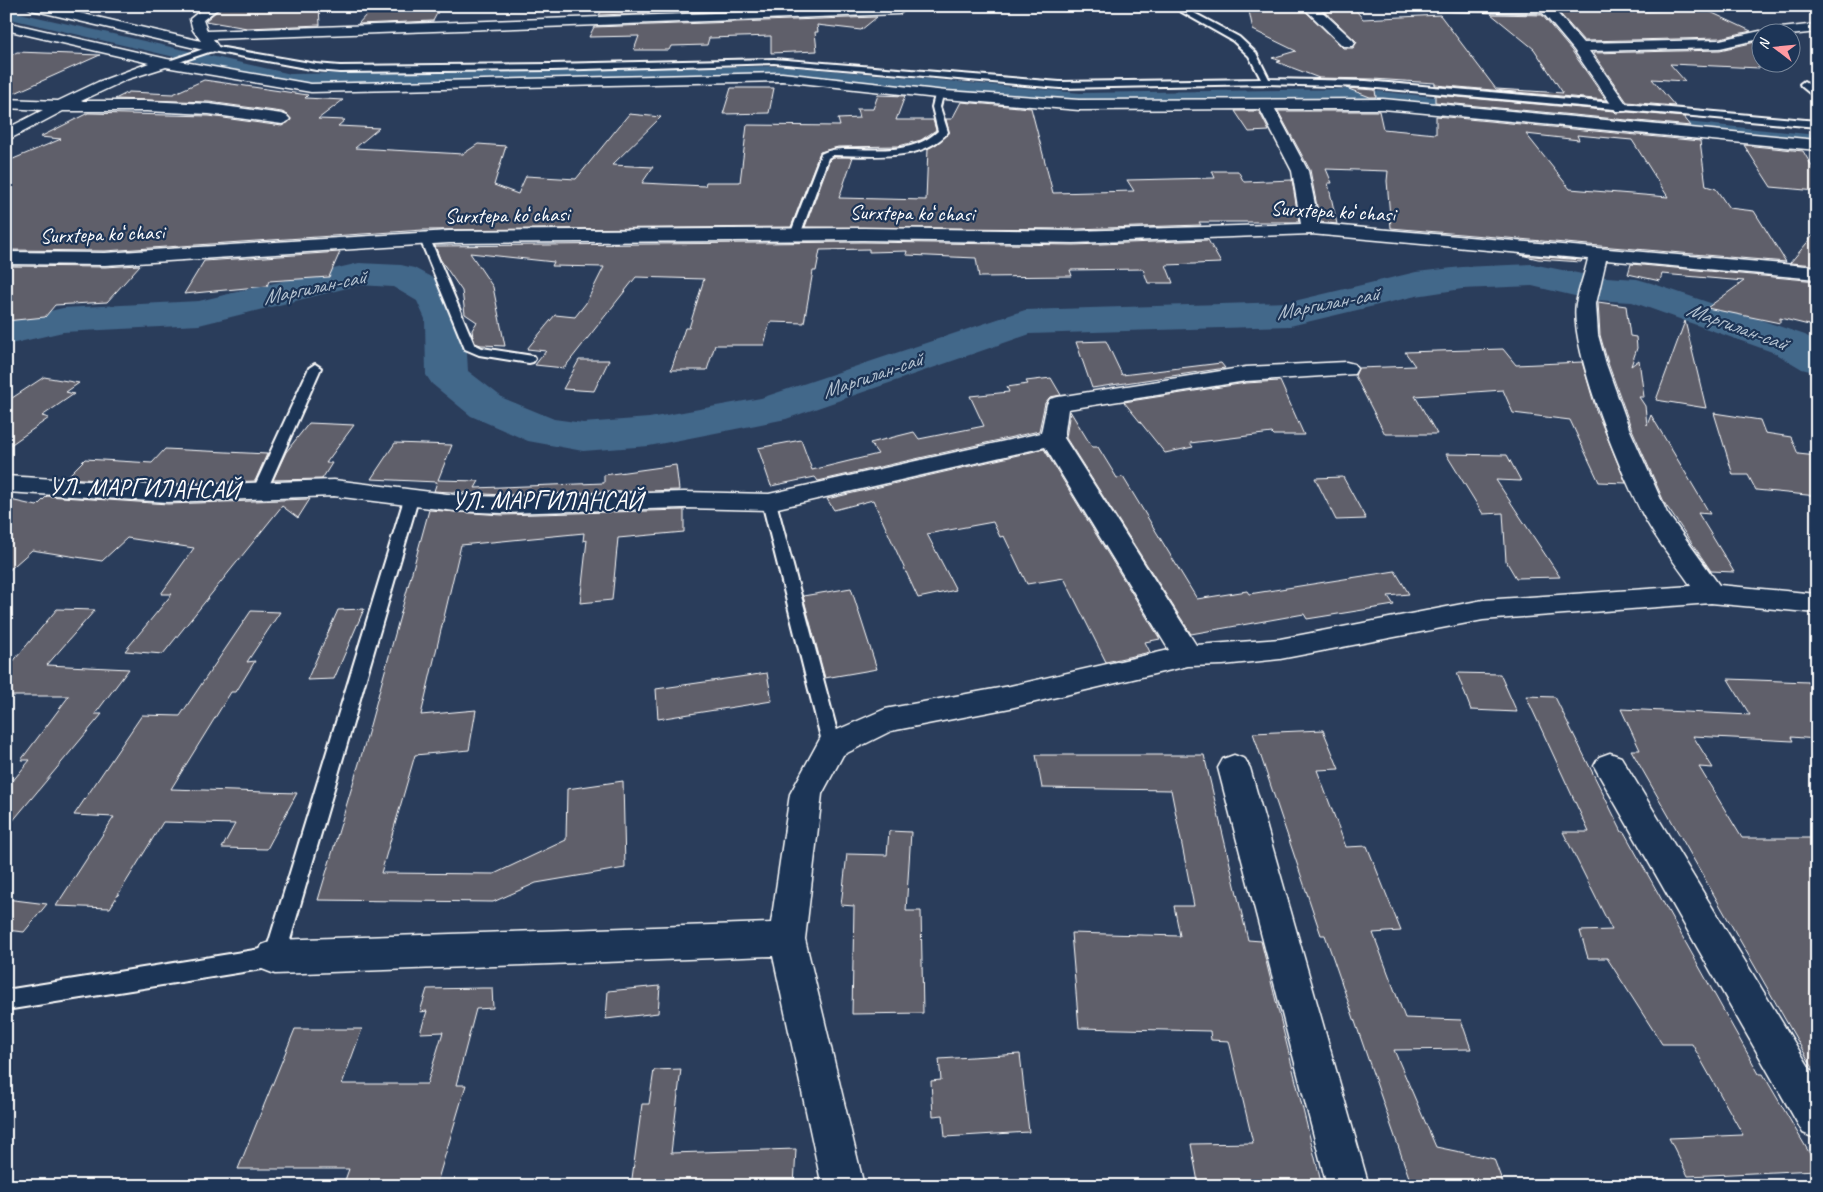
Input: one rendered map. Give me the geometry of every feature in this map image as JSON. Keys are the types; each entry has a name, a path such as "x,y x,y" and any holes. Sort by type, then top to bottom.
{"street":[{"path":"32,6 212,48"},
{"path":"212,48 197,26 196,19 216,6"},
{"path":"205,36 899,10 905,6"},
{"path":"1308,6 1348,43"},
{"path":"1426,6 1545,8 1579,46 1621,108"},
{"path":"6,26 166,63 311,88 782,77 939,94 1079,105 1383,104 1817,145"},
{"path":"1800,30 1817,28"},
{"path":"1579,46 1720,44 1750,36"},
{"path":"25,44 81,44"},
{"path":"6,136 60,106 141,69 166,63"},
{"path":"6,103 209,109 282,119"},
{"path":"1265,104 1300,171 1311,229"},
{"name":"Surxtepa koʻchasi","path":"6,258 105,259 425,239 795,235 1074,237 1311,229 1817,273"},
{"path":"1598,255 1586,304 1588,335 1595,364 1618,428 1655,514 1711,594"},
{"path":"1188,656 1052,438 1058,404 1246,374 1346,369"},
{"name":"УЛ. МАРГИЛАНСАЙ","path":"6,484 168,494 334,488 412,496 455,503 502,505 684,500 769,502 1052,438"},
{"path":"843,1186 787,939 806,794 832,746 885,720 1010,697 1188,656 1224,655 1280,649 1483,610 1711,594 1811,600"},
{"path":"1610,766 1817,1119"},
{"path":"1234,768 1348,1186"},
{"path":"275,957 787,939"}],"lane":[{"path":"1175,6 1236,39 1253,55 1266,81"},
{"path":"1586,6 1669,6"},
{"path":"166,63 212,48 316,67 340,69 552,67 774,60 1060,85 1266,81 1366,84 1817,124"},
{"path":"1804,84 1817,96"},
{"path":"795,235 824,156 831,152 908,151 939,137 943,132 936,107 939,94"},
{"path":"425,239 468,346 479,351 529,360"},
{"path":"260,490 315,368"},
{"path":"6,1000 275,957 412,496"},
{"path":"769,502 832,746"}],"building":[{"path":"223,6 319,6 320,25 247,28 205,21"},
{"path":"374,6 441,6 433,21 358,24"},
{"path":"851,6 599,15 602,10"},
{"path":"1248,6 1300,6 1343,48 1353,48 1357,42 1320,7 1353,7 1363,19 1440,15 1496,89 1563,93 1534,49 1491,14 1542,15 1572,51 1606,100 1435,85 1435,83 1319,78 1277,62 1281,61 1272,58 1296,51 1253,30"},
{"path":"1555,8 1635,10 1638,12 1702,8 1750,31 1720,38 1584,41"},
{"path":"877,17 861,30 817,25 818,32 815,32 817,51 771,53 771,36 709,38 707,45 671,46 669,50 634,50 639,36 589,37 594,27"},
{"path":"1750,43 1750,68 1670,64 1685,81 1652,79 1675,106 1627,102 1593,53 1720,50"},
{"path":"17,52 100,55 6,97 6,58"},
{"path":"204,80 308,95 305,98 343,100 318,119 345,120 338,126 379,128 355,148 463,154 478,144 506,146 494,185 518,194 526,176 576,179 629,114 661,117 612,165 653,167 642,183 705,186 706,182 740,182 747,125 840,126 838,119 859,118 857,109 873,109 878,95 905,96 896,120 933,120 936,130 921,140 899,146 838,147 820,152 791,227 423,230 105,251 6,250 6,162 61,139 40,137 88,113 209,116 282,126 291,120 288,115 282,112 209,102 115,99 129,92 173,94"},
{"path":"731,88 774,88 769,113 723,114"},
{"path":"1346,88 1375,90 1376,97 1370,97"},
{"path":"1435,95 1614,111 1616,113 1628,112 1684,117 1691,126 1435,102"},
{"path":"961,102 1031,108 1053,193 1134,191 1127,180 1215,178 1212,171 1238,171 1244,182 1292,180 1299,222 1199,222 1201,225 1074,229 805,227 830,159 834,157 853,157 839,198 926,200 928,148 938,143 949,133 946,119 952,119"},
{"path":"1235,111 1259,111 1269,131 1249,132"},
{"path":"1278,111 1379,111 1383,129 1436,134 1436,116 1700,141 1706,186 1716,189 1729,208 1754,211 1786,262 1391,228 1387,181 1388,171 1326,169 1332,183 1328,183 1337,224 1320,222 1310,170","holes":["1526,134 1579,140 1577,135 1632,140 1668,197 1570,189"]},
{"path":"1744,145 1803,151 1817,175 1817,191 1771,187"},
{"path":"1817,231 1817,265 1790,263"},
{"path":"1208,240 1221,263 1166,265 1173,283 1148,283 1143,269 1070,270 1072,276 979,277 976,258 906,255 907,251 869,252 869,249 820,250 816,271 813,271 804,323 770,322 764,345 715,345 707,370 671,370 685,328 689,328 704,279 636,277 564,368 535,365 546,351 527,349 555,315 575,317 586,303 604,267 552,266 554,262 470,253 493,287 505,346 481,345 475,343 473,337 472,330 477,322 465,314 462,291 440,259 435,246 863,242 1074,245"},
{"path":"340,252 329,277 269,281 267,286 184,294 204,261"},
{"path":"1521,255 1582,260 1581,262 1538,259"},
{"path":"1631,264 1817,281 1817,327 1780,318 1780,323 1707,308 1744,281 1662,274 1660,281 1628,274"},
{"path":"140,265 107,302 55,305 45,317 6,321 6,266 105,267"},
{"path":"1598,302 1626,306 1630,336 1636,337 1637,348 1631,366 1639,360 1644,397 1639,397 1645,406 1647,425 1651,415 1710,514 1698,513 1734,572 1711,571 1665,504 1631,427 1608,363 1600,335"},
{"path":"1685,321 1706,408 1656,400"},
{"path":"1106,341 1122,375 1221,363 1225,368 1092,388 1076,342"},
{"path":"1503,349 1516,365 1582,362 1596,410 1626,483 1599,482 1570,420 1513,413 1503,390 1415,396 1437,434 1385,434 1355,376 1358,368 1415,366 1405,352"},
{"path":"579,360 609,360 594,391 563,389"},
{"path":"44,377 79,383 66,392 74,394 42,416 49,418 6,448 6,402"},
{"path":"1051,378 1061,395 1050,397 1045,403 1039,431 818,481 815,477 771,486 758,448 801,440 812,470 878,454 870,443 914,432 919,439 984,426 970,396 1009,392 1007,387 1028,384 1026,381"},
{"path":"1280,381 1304,435 1274,435 1272,433 1190,443 1193,447 1165,453 1124,402 1246,383"},
{"path":"1070,411 1092,447 1098,447 1117,478 1123,477 1197,599 1247,591 1249,594 1395,571 1409,594 1388,596 1394,605 1307,619 1304,614 1191,634 1066,438"},
{"path":"1714,413 1760,420 1765,433 1791,437 1798,454 1817,456 1817,496 1756,490 1748,475 1733,475"},
{"path":"309,423 354,425 326,463 332,463 322,479 273,480 286,452"},
{"path":"395,443 452,445 438,480 479,481 475,488 604,483 604,475 676,465 679,490 502,495 434,491 437,482 371,479"},
{"path":"165,449 267,454 255,481 168,484 66,478 85,459 152,463"},
{"path":"1044,449 1160,639 1145,642 1150,652 1106,662 1064,578 1027,584 1004,536 1000,537 993,522 927,534 956,590 918,598 873,500 834,510 827,499"},
{"path":"1446,454 1507,455 1521,481 1496,480 1560,577 1516,578 1506,561 1503,513 1483,514"},
{"path":"1343,477 1366,519 1336,520 1315,478"},
{"path":"47,496 168,504 310,499 298,518 282,506 163,654 125,651 172,594 161,594 194,548 127,538 102,561 32,550 6,573 6,499 37,506"},
{"path":"429,510 502,515 684,510 684,532 618,538 612,600 580,603 587,540 583,541 584,533 461,545 421,715 476,710 469,750 415,755 381,873 494,874 566,840 567,789 623,781 625,868 536,883 493,902 318,900 366,740"},
{"path":"851,588 877,669 825,678 803,596"},
{"path":"57,609 95,610 47,665 129,669 95,714 102,714 6,829 6,789 30,760 21,760 69,696 6,696 6,670"},
{"path":"364,609 334,679 307,680 338,610"},
{"path":"251,611 280,612 247,662 255,661 236,692 231,692 171,789 297,793 267,849 222,848 235,824 163,822 110,908 56,906 114,817 74,815 142,715 180,716"},
{"path":"767,673 772,701 658,719 656,689"},
{"path":"1457,673 1500,674 1517,712 1471,710"},
{"path":"1728,679 1808,682 1817,695 1817,739 1791,737 1793,741 1693,736 1713,768 1699,767 1742,838 1817,838 1817,1075 1631,750 1640,750 1621,709 1750,715"},
{"path":"1526,696 1555,697 1622,832 1624,832 1759,1074 1763,1074 1817,1166 1817,1170 1688,1176 1669,1138 1743,1135 1692,1044 1662,1044 1607,958 1588,958 1580,931 1612,930 1563,832 1589,832"},
{"path":"1323,730 1339,769 1317,770 1346,847 1367,846 1401,931 1373,933 1405,1018 1461,1020 1471,1049 1394,1050 1436,1147 1494,1159 1504,1186 1412,1186 1325,935 1321,935 1253,733"},
{"path":"1036,755 1204,755 1248,940 1261,941 1322,1186 1282,1186 1281,1180 1198,1182 1191,1144 1253,1143 1229,1041 1211,1040 1210,1031 1079,1028 1071,933 1180,936 1174,906 1194,906 1171,790 1042,788"},
{"path":"889,831 911,832 906,911 921,911 923,1013 852,1014 854,906 841,905 847,854 887,855"},
{"path":"6,899 47,904 24,932 6,930"},
{"path":"660,986 658,1013 606,1019 608,991"},
{"path":"492,988 493,1008 476,1009 456,1085 466,1085 436,1186 343,1186 349,1169 238,1169 295,1029 362,1029 342,1084 427,1084 443,1032 420,1033 427,1011 420,1012 427,989"},
{"path":"1020,1054 1029,1132 945,1137 943,1115 933,1116 931,1081 941,1080 939,1059"},
{"path":"681,1069 671,1153 796,1149 794,1186 631,1186 642,1104 649,1104 654,1070"}],"waterway":[{"path":"6,14 291,79 784,71 1080,98 1355,94 1817,140"},
{"name":"Маргилан-сай","path":"6,333 63,320 199,313 359,274 401,276 434,294 445,319 447,375 487,407 544,431 583,437 649,432 770,410 1025,322 1290,314 1416,284 1462,278 1532,275 1592,288 1637,291 1790,344 1817,360"}]}
